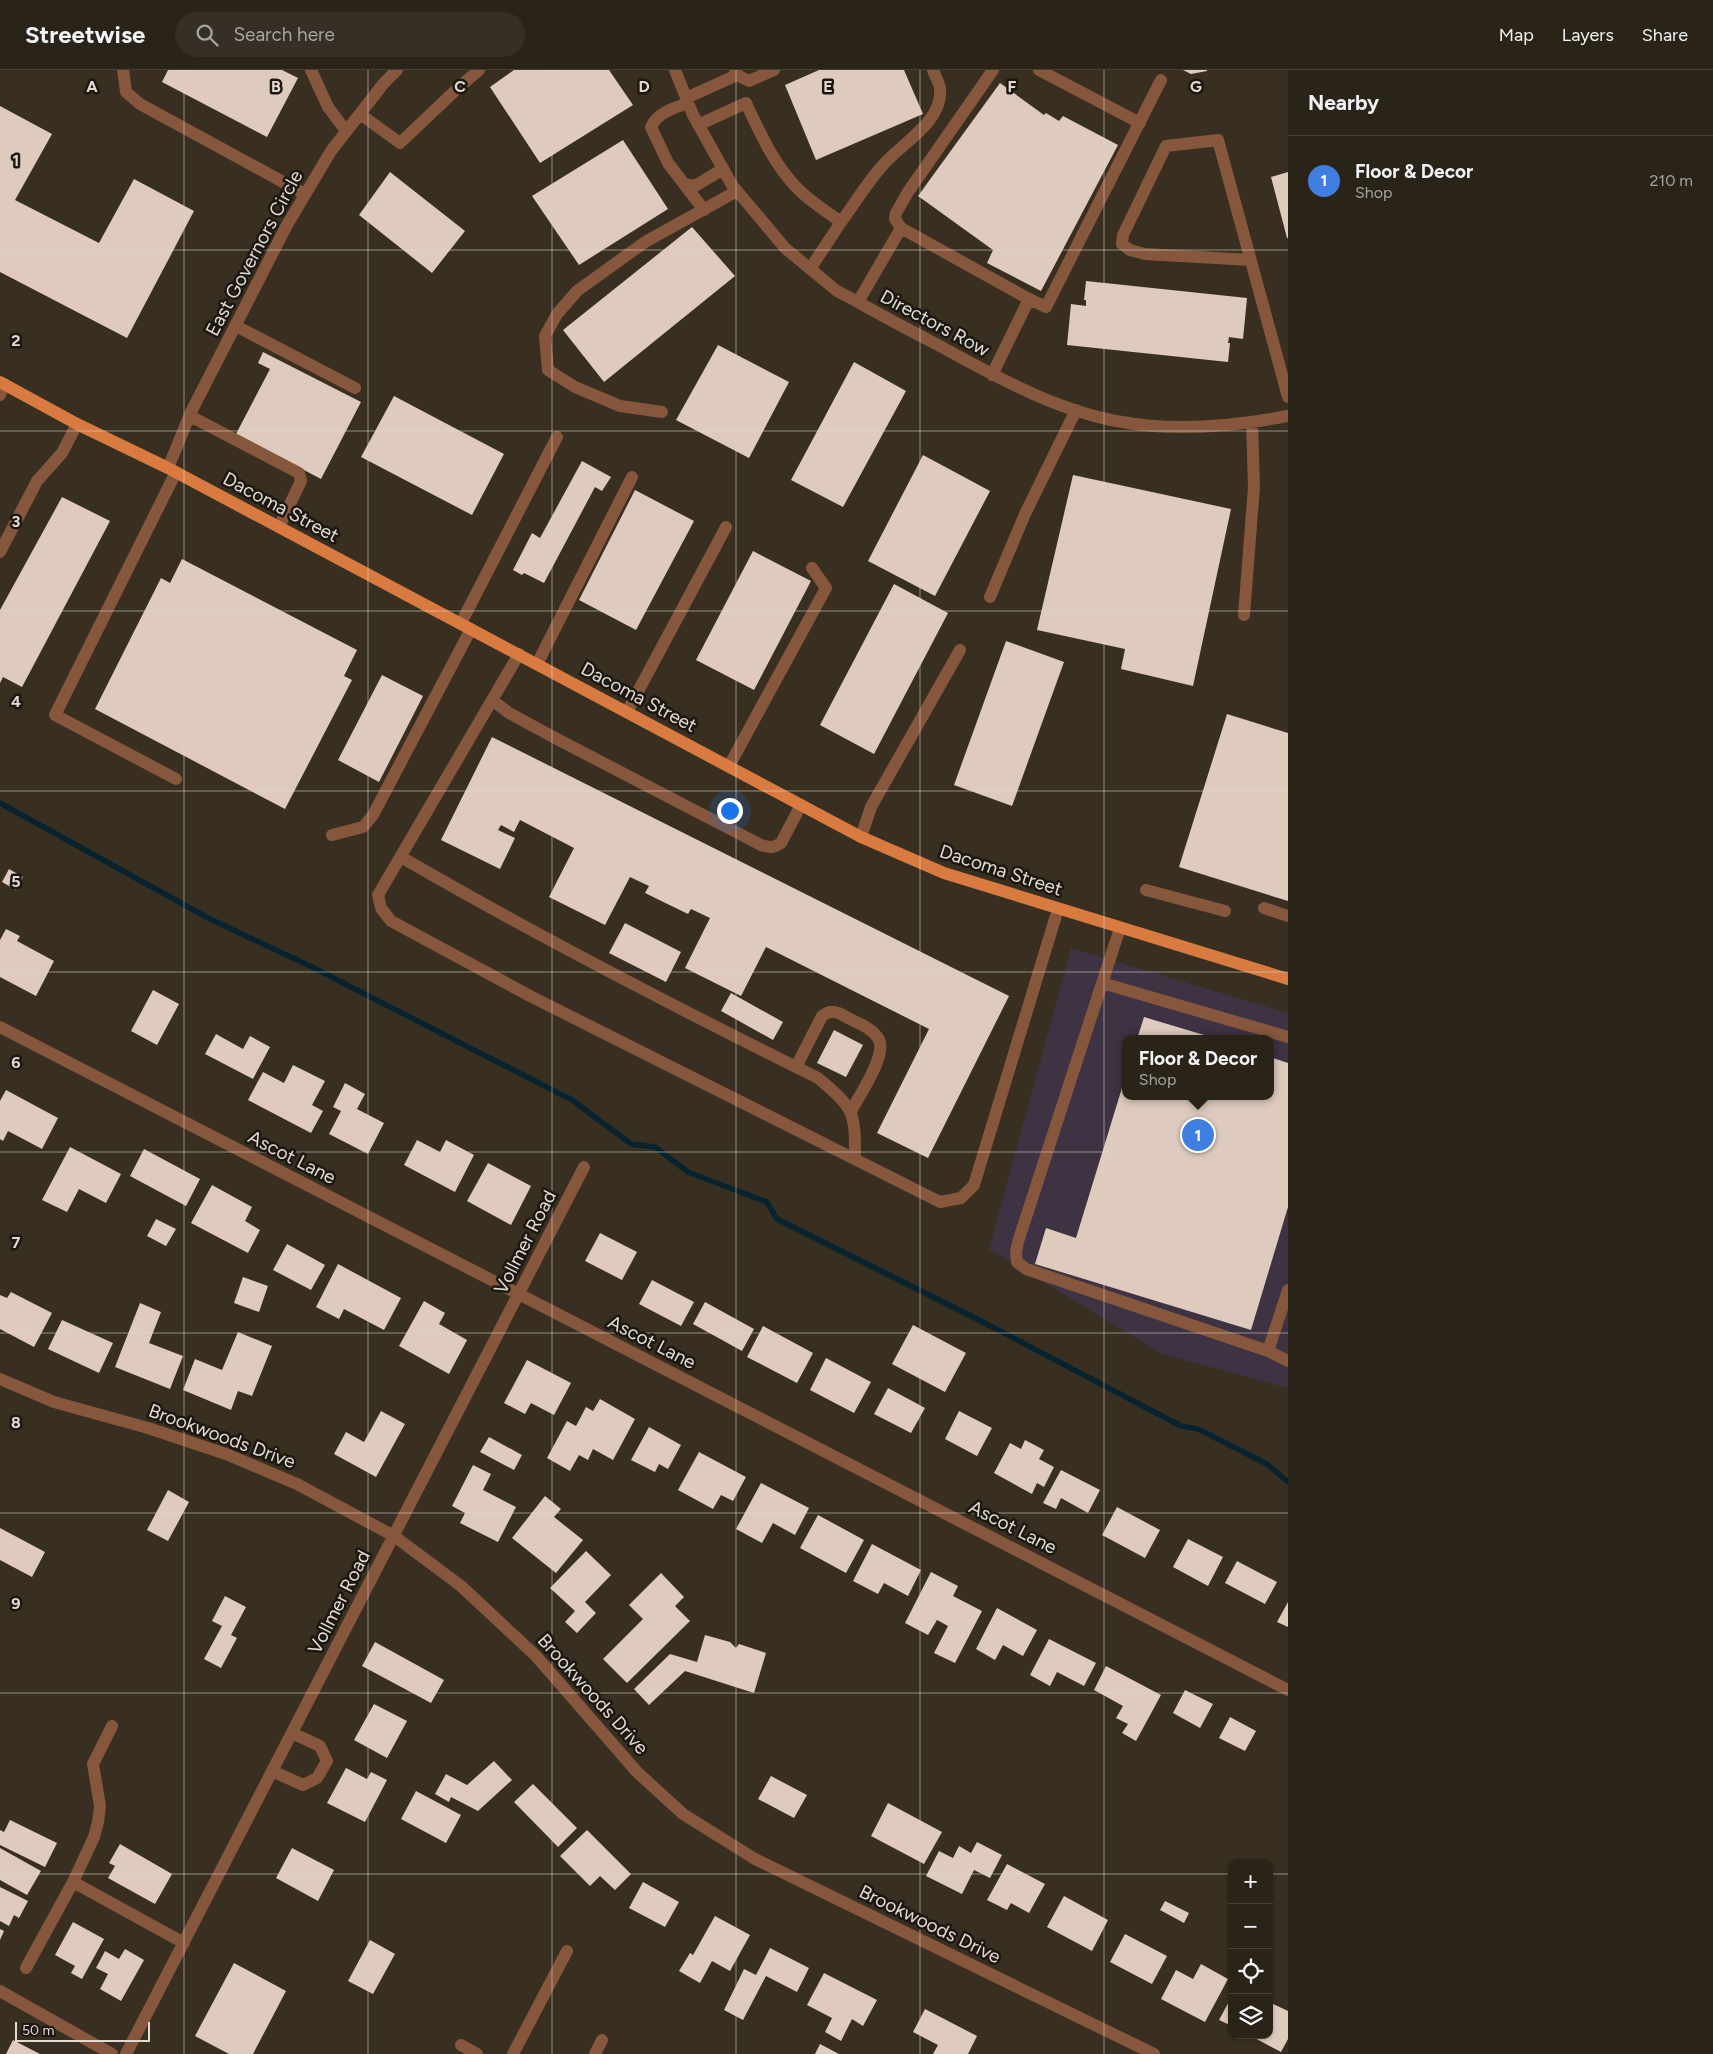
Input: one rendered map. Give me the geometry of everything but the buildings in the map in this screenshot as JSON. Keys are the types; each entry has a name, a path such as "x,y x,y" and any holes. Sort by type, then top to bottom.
{"main road":[{"name":"Dacoma Street","path":"1,387 172,470 861,836 944,873 1288,979"}],"street":[{"path":"123,70 126,92 140,104 305,194"},
{"path":"311,70 328,107 346,131"},
{"name":"East Governors Circle","path":"176,779 55,715 172,470 190,416 287,224 330,151 384,83 397,70"},
{"path":"360,114 400,143 479,70"},
{"name":"Directors Row","path":"675,70 698,125 737,191 785,248 837,291 992,375 1062,406 1076,410 1122,422 1174,427 1252,423 1288,416"},
{"path":"704,210 668,163 651,127 655,119 736,73 749,81 774,70"},
{"path":"810,269 881,166 928,123 939,98 940,88 933,70"},
{"path":"993,70 904,199 896,213 895,219 901,228 1046,307 1162,80"},
{"path":"1039,70 1140,123"},
{"path":"698,125 746,103 763,139 798,189 814,203 842,222"},
{"path":"1251,260 1145,254 1130,250 1122,244 1123,235 1166,146 1218,140 1251,260 1288,397"},
{"path":"684,184 695,186 723,169"},
{"path":"662,412 620,406 575,387 548,370 545,336 557,314 577,291 645,242 737,191"},
{"path":"858,302 901,228"},
{"path":"992,375 1029,299"},
{"path":"236,326 355,388"},
{"path":"990,597 1025,514 1076,410"},
{"path":"190,416 299,473 301,482 279,527"},
{"path":"1244,615 1254,487 1252,423"},
{"path":"0,552 37,480 62,452 77,424"},
{"path":"332,835 363,827 373,815 557,437"},
{"path":"537,664 632,477"},
{"path":"628,712 726,527"},
{"path":"729,766 826,588 812,568"},
{"path":"861,836 871,807 960,650"},
{"path":"519,654 378,895 381,908 391,921 532,997 940,1202 961,1198 974,1185 1058,909"},
{"path":"492,700 509,713 557,739 730,830 770,848 781,843 801,805"},
{"path":"400,857 586,959 818,1078 840,1096 851,1111 855,1128 855,1159"},
{"path":"1146,890 1225,912"},
{"path":"1264,908 1288,916"},
{"path":"1120,928 1018,1242 1017,1262 1026,1269 1268,1351 1288,1361"},
{"path":"1102,983 1288,1037"},
{"path":"796,1067 822,1016 828,1011 835,1011 869,1028 879,1039 881,1046 880,1057 851,1111"},
{"name":"Ascot Lane","path":"0,1027 1288,1690"},
{"name":"Vollmer Road","path":"126,2054 584,1166"},
{"path":"1268,1351 1288,1290"},
{"name":"Brookwoods Drive","path":"0,1379 54,1402 148,1428 226,1454 297,1484 394,1536 461,1586 536,1656 637,1772 683,1814 756,1859 1154,2054"},
{"path":"26,1968 73,1882 94,1837 100,1806 94,1764 112,1726"},
{"path":"272,1771 303,1785 317,1778 327,1761 320,1746 292,1734"},
{"path":"73,1882 184,1943"},
{"path":"513,2054 567,1951"},
{"path":"0,1991 112,2054"},
{"path":"595,2054 602,2040"},
{"path":"461,2045 477,2054"}],"shaded area":[{"path":"1071,948 1288,1013 1288,1388 1162,1354 989,1249"}],"waterway":[{"path":"0,803 210,919 310,966 572,1100 631,1144 655,1147 688,1172 767,1202 777,1219 979,1320 1181,1426 1198,1429 1267,1464 1288,1482"}],"place":[{"name":"Floor & Decor","path":"1198,1135"}]}
